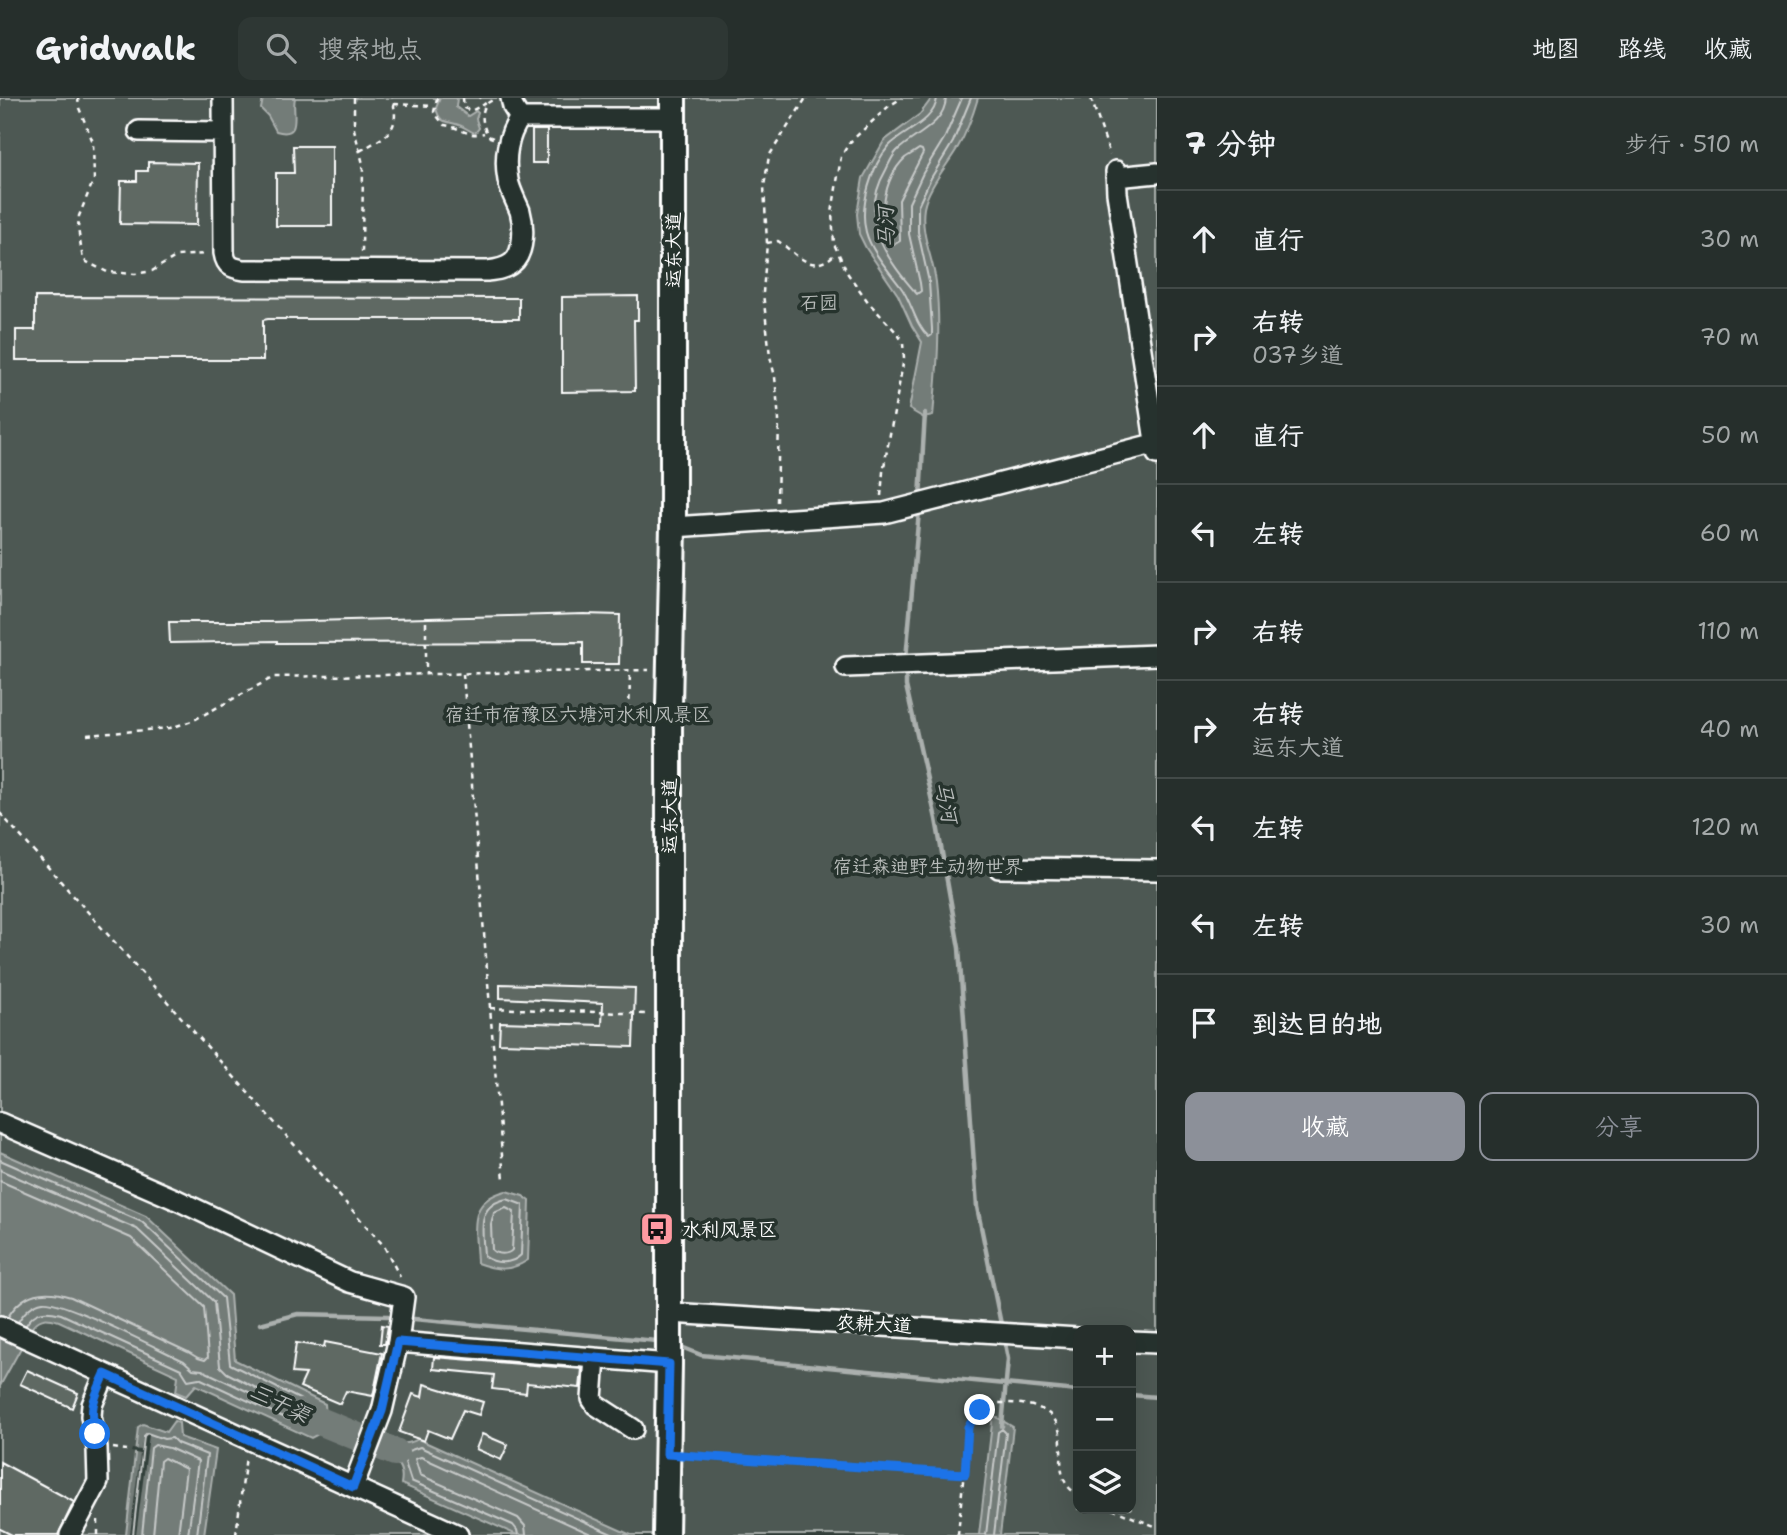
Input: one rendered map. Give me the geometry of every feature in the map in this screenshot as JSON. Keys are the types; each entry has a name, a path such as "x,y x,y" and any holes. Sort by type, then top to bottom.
{"main road":[{"name":"运东大道","path":"666,1529 670,1313 673,108"}],"street":[{"path":"223,98 224,253 225,261 232,268 244,270 499,269 516,260 522,238 520,213 508,181 507,150 512,128 520,118 673,108"},
{"path":"511,98 520,118"},
{"path":"139,131 223,132"},
{"path":"673,527 776,520 957,496 1156,447 1116,174 1157,173"},
{"path":"846,667 1157,655"},
{"path":"999,868 1157,870"},
{"path":"0,1123 177,1200 350,1282 404,1297 398,1342 379,1419 356,1479"},
{"name":"农耕大道","path":"670,1313 1073,1338"},
{"path":"0,1326 248,1439 356,1479 458,1535"},
{"path":"398,1342 669,1364"},
{"path":"1136,1342 1157,1343"},
{"path":"595,1358 593,1399 596,1405 633,1429"},
{"path":"70,1535 98,1482 97,1448 90,1416 105,1374"}],"path":[{"path":"78,98 79,108 93,142 94,179 79,216 83,260 107,272 135,274 152,271 177,256 224,253"},
{"path":"354,98 354,129 363,164 362,270"},
{"path":"360,151 394,127 392,98"},
{"path":"437,98 434,106 436,117 444,125 456,126 473,135 485,133"},
{"path":"463,98 462,105 468,111 488,101 511,98"},
{"path":"480,98 485,104 485,133 490,137 509,138"},
{"path":"776,520 779,420 764,314 764,187 769,156 806,98"},
{"path":"882,507 883,472 904,358 903,343 848,274 832,234 832,213 841,157 849,143 889,106 902,98"},
{"path":"1091,98 1116,174"},
{"path":"394,104 434,106"},
{"path":"766,243 778,241 803,261 811,263 822,262 837,252"},
{"path":"426,622 426,675"},
{"path":"88,735 170,728 192,721 274,677 670,670"},
{"path":"629,721 630,671"},
{"path":"463,674 504,1180"},
{"path":"0,813 384,1246 400,1276 404,1297"},
{"path":"491,1008 669,1015"},
{"path":"958,1535 967,1435 972,1419 987,1405 1011,1403 1036,1406 1059,1426 1062,1434 1063,1481 1073,1491"},
{"path":"236,1535 248,1439"},
{"path":"667,1454 965,1474"},
{"path":"1124,1514 1157,1527"}],"green space":[{"name":"宿迁市宿豫区六塘河水利风景区","path":"0,98 1157,98 1157,1535 0,1535"}],"water":[{"path":"263,98 295,98 294,122 290,131 276,131 261,109"},
{"path":"440,98 457,98 456,107 468,116 476,111 478,113 476,119 479,128 475,133 442,120 436,108"},
{"path":"932,98 978,98 964,135 934,184 924,208 925,237 936,282 938,332 933,416 924,418 909,409 922,342 898,295 866,248 859,234 857,214 863,178 884,141 920,114"},
{"path":"0,1152 146,1216 230,1295 235,1360 325,1404 326,1417 335,1424 331,1432 322,1432 311,1438 196,1385 186,1396 176,1392 178,1376 59,1321 48,1319 42,1319 33,1326 0,1386"},
{"path":"506,1191 530,1201 528,1260 515,1267 490,1267 477,1263 476,1218 484,1202"},
{"path":"993,1415 1013,1427 1000,1535 979,1535"},
{"path":"174,1421 179,1423 180,1437 216,1450 204,1535 126,1535 138,1427 143,1424 166,1432"},
{"path":"382,1437 405,1443 418,1439 631,1535 517,1535 401,1484 401,1471 396,1462 376,1450"}],"pier":[{"path":"143,1435 149,1435 136,1535 130,1535 140,1454 131,1452 132,1449 141,1450"}],"building":[{"path":"532,130 547,130 547,163 532,163"},
{"path":"293,146 332,146 332,226 276,226 276,173 294,173"},
{"path":"148,162 198,163 197,225 120,224 121,181 137,181 137,171 148,171"},
{"path":"638,296 638,320 634,320 635,391 562,392 562,297"},
{"path":"35,297 519,298 519,319 268,319 263,320 263,360 16,360 16,330 35,330"},
{"path":"620,615 619,664 583,664 583,642 170,643 169,622 270,622"},
{"path":"500,984 635,988 633,1047 499,1043 500,1022 602,1025 603,1003 500,998"},
{"path":"382,1325 388,1326 385,1344 380,1344"},
{"path":"325,1342 382,1353 373,1396 346,1391 340,1404 300,1387 306,1374 292,1373 296,1343 324,1347"},
{"path":"434,1357 582,1369 580,1388 527,1383 526,1393 492,1389 494,1375 433,1369"},
{"path":"27,1370 78,1393 72,1408 20,1384"},
{"path":"424,1384 483,1402 479,1415 463,1410 450,1439 428,1430 424,1441 399,1432 413,1394 422,1397"},
{"path":"482,1434 508,1445 501,1460 476,1449"},
{"path":"0,1462 74,1502 58,1535 12,1535 0,1529"}],"waterway":[{"name":"马河","path":"920,498 925,413"},
{"name":"马河","path":"906,659 919,511"},
{"name":"马河","path":"906,671 906,686 936,819 959,948 977,1207 1002,1329"},
{"path":"260,1324 298,1314 388,1316"},
{"path":"414,1319 657,1341"},
{"name":"马河","path":"1002,1426 1008,1359 1004,1338"},
{"path":"679,1346 701,1355 1073,1391"},
{"path":"1136,1395 1157,1397"},
{"name":"三干渠","path":"300,1413 395,1452"}],"place":[{"name":"水利风景区","path":"657,1229"}],"route":[{"path":"95,1434 90,1416 105,1374 353,1487 382,1411 398,1342 669,1364 667,1454 965,1474 968,1427 980,1410"}],"park label":[{"name":"石园","path":"819,302"},
{"name":"宿迁森迪野生动物世界","path":"928,866"}]}
